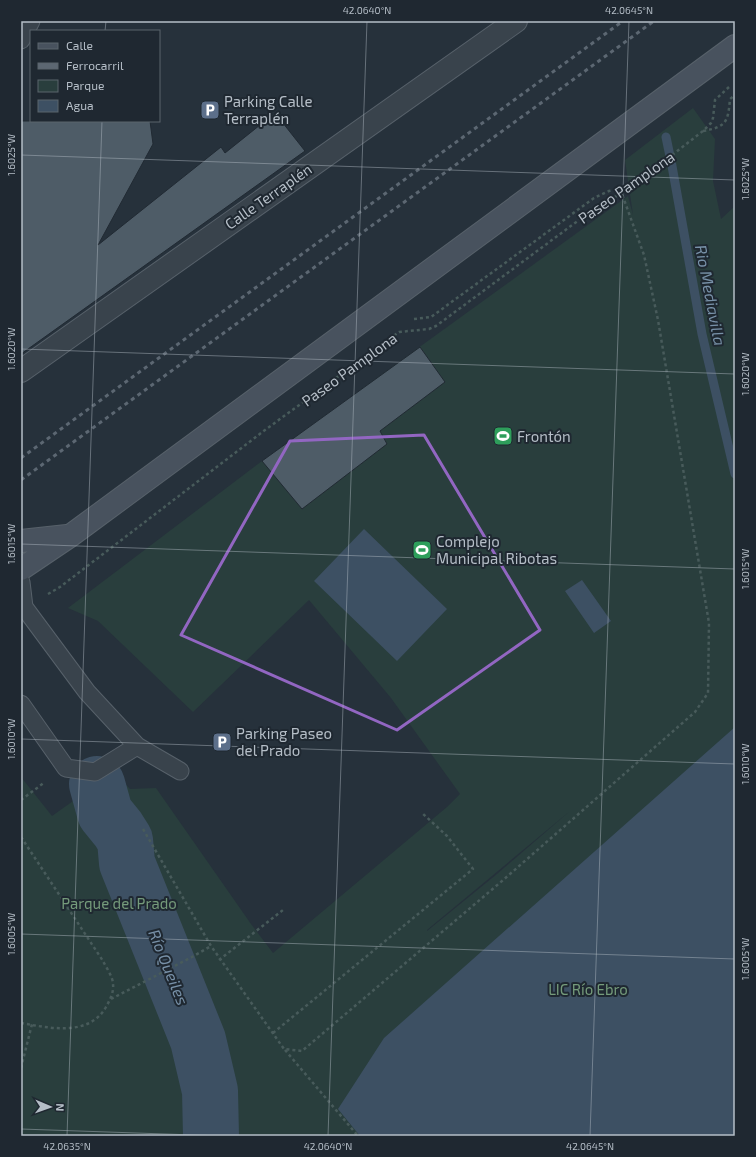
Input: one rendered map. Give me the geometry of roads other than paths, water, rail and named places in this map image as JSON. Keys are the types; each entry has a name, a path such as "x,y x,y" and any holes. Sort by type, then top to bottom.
{"main road":[{"path":"21,570 70,536 111,504 735,46"},
{"path":"21,541 70,536"}],"street":[{"name":"Calle Terraplén","path":"21,371 516,21"}],"lane":[{"path":"21,40 31,21"},
{"path":"21,582 24,607 87,692 137,746 180,771"},
{"path":"21,704 66,768 95,772 137,746"}],"water":[{"path":"364,529 447,609 397,661 314,581"},
{"path":"582,580 611,621 594,633 565,591"},
{"name":"LIC Río Ebro","path":"735,727 735,1136 360,1136 338,1109 384,1038"}],"waterway":[{"name":"Rio Mediavilla","path":"666,137 702,334 735,474"},
{"name":"Río Queiles","path":"97,784 105,813 125,840 127,863 198,1040 210,1091 211,1136"}],"railway":[{"path":"21,458 623,21"},
{"path":"21,480 654,21"}],"place":[{"name":"Parking Calle Terraplén","path":"210,110"},
{"name":"Frontón","path":"503,436"},
{"name":"Complejo Municipal Ribotas","path":"422,550"},
{"name":"Parking Paseo del Prado","path":"222,742"}],"park label":[{"name":"Parque del Prado","path":"119,903"}]}
